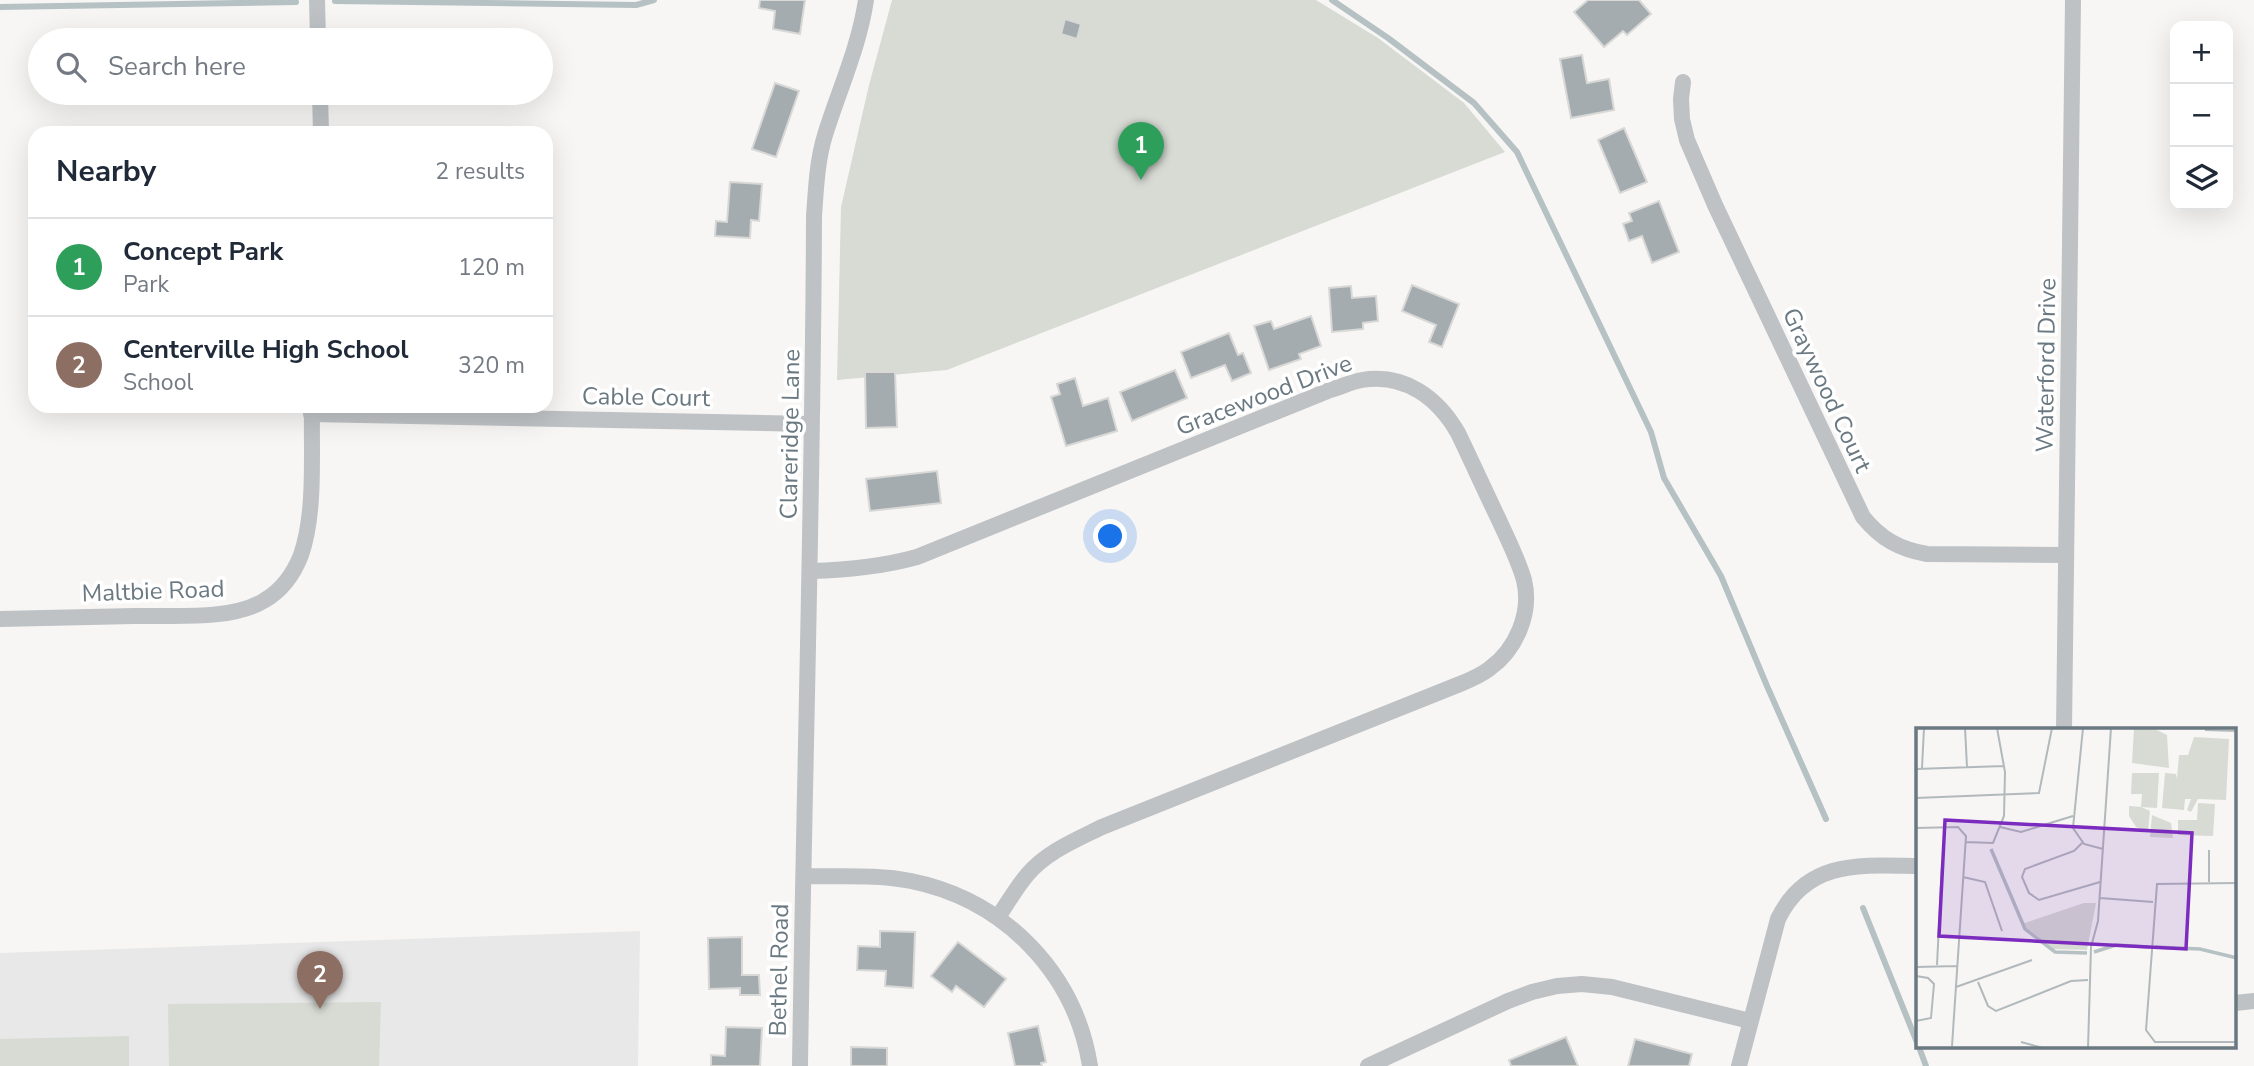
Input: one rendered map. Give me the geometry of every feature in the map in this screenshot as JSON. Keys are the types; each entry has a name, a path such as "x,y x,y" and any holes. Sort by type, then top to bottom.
{"street":[{"path":"317,0 318,28"},
{"name":"Clareridge Lane","path":"804,876 811,571 814,216 824,137 860,33 866,0"},
{"name":"Waterford Drive","path":"2064,728 2073,0"},
{"name":"Graywood Court","path":"1683,82 1682,119 1687,141 1863,517 1889,542 1927,554 2066,555"},
{"path":"320,105 321,126"},
{"name":"Gracewood Drive","path":"811,571 854,570 916,557 1330,390 1361,380 1387,380 1414,388 1429,397 1447,414 1458,433 1524,581 1524,617 1515,641 1506,654 1488,670 1460,684 1115,822 1069,843 1044,859 1028,874 998,918"},
{"name":"Maltbie Road","path":"0,618 200,615 243,610 265,601 290,577 307,535 312,413"},
{"name":"Cable Court","path":"419,413 811,424"},
{"path":"1739,1066 1778,919 1797,891 1830,870 1853,865 1916,866"},
{"path":"804,876 908,881 936,887 983,906 1026,942 1048,966 1077,1017 1090,1066"},
{"name":"Bethel Road","path":"800,1066 804,876"},
{"path":"1368,1066 1508,1001 1556,986 1582,984 1612,987 1750,1021"},
{"path":"2236,1003 2254,1001"}],"shaded area":[{"path":"892,0 1316,0 1378,38 1464,103 1505,152 947,370 837,380 841,207"},
{"path":"640,931 638,1066 0,1066 0,953"},
{"path":"381,1002 379,1066 169,1066 168,1004"},
{"path":"129,1036 129,1066 0,1066 0,1039"}],"building":[{"path":"760,0 805,0 800,34 773,29 775,11 759,8"},
{"path":"1588,0 1639,0 1651,14 1627,35 1623,31 1604,47 1574,12"},
{"path":"1065,19 1081,24 1077,39 1061,34"},
{"path":"1582,55 1587,83 1609,79 1614,110 1571,118 1560,59"},
{"path":"775,83 799,91 776,157 752,149"},
{"path":"1624,128 1647,182 1620,193 1598,140"},
{"path":"730,182 762,184 759,221 751,220 750,238 715,236 716,221 727,222"},
{"path":"1659,201 1679,252 1652,263 1642,236 1629,241 1623,224 1632,221 1629,213"},
{"path":"1412,285 1459,304 1442,347 1429,342 1436,325 1402,311"},
{"path":"1351,286 1352,298 1376,296 1378,321 1363,323 1363,329 1332,332 1329,288"},
{"path":"1311,316 1321,346 1299,354 1301,359 1269,370 1254,326 1271,321 1274,329"},
{"path":"1229,333 1238,355 1243,353 1251,373 1232,381 1225,365 1191,378 1181,352"},
{"path":"1175,370 1187,398 1132,421 1120,392"},
{"path":"865,372 895,372 897,427 866,428"},
{"path":"1075,378 1083,406 1108,398 1117,431 1066,446 1051,397 1060,394 1057,384"},
{"path":"937,471 941,503 870,511 866,479"},
{"path":"880,931 915,932 913,988 885,986 886,971 857,970 858,946 880,947"},
{"path":"742,937 742,975 759,975 760,995 740,995 740,988 709,989 708,938"},
{"path":"958,942 1006,979 984,1007 956,986 952,992 931,976"},
{"path":"1038,1026 1046,1062 1041,1063 1042,1066 1015,1066 1008,1033"},
{"path":"726,1027 762,1028 760,1066 711,1066 711,1055 725,1056"},
{"path":"1566,1037 1578,1066 1511,1066 1509,1060"},
{"path":"1635,1039 1692,1054 1689,1066 1628,1066"},
{"path":"851,1047 887,1048 887,1066 851,1066"}],"waterway":[{"path":"335,1 636,5 654,0"},
{"path":"1332,0 1388,38 1474,103 1517,152 1651,432 1664,478 1721,576 1826,819"},
{"path":"0,7 296,2"},
{"path":"1863,908 1916,1040"},
{"path":"1919,1048 1926,1066"}],"place":[{"name":"Concept Park","path":"1141,180"},
{"name":"Centerville High School","path":"320,1009"}]}
